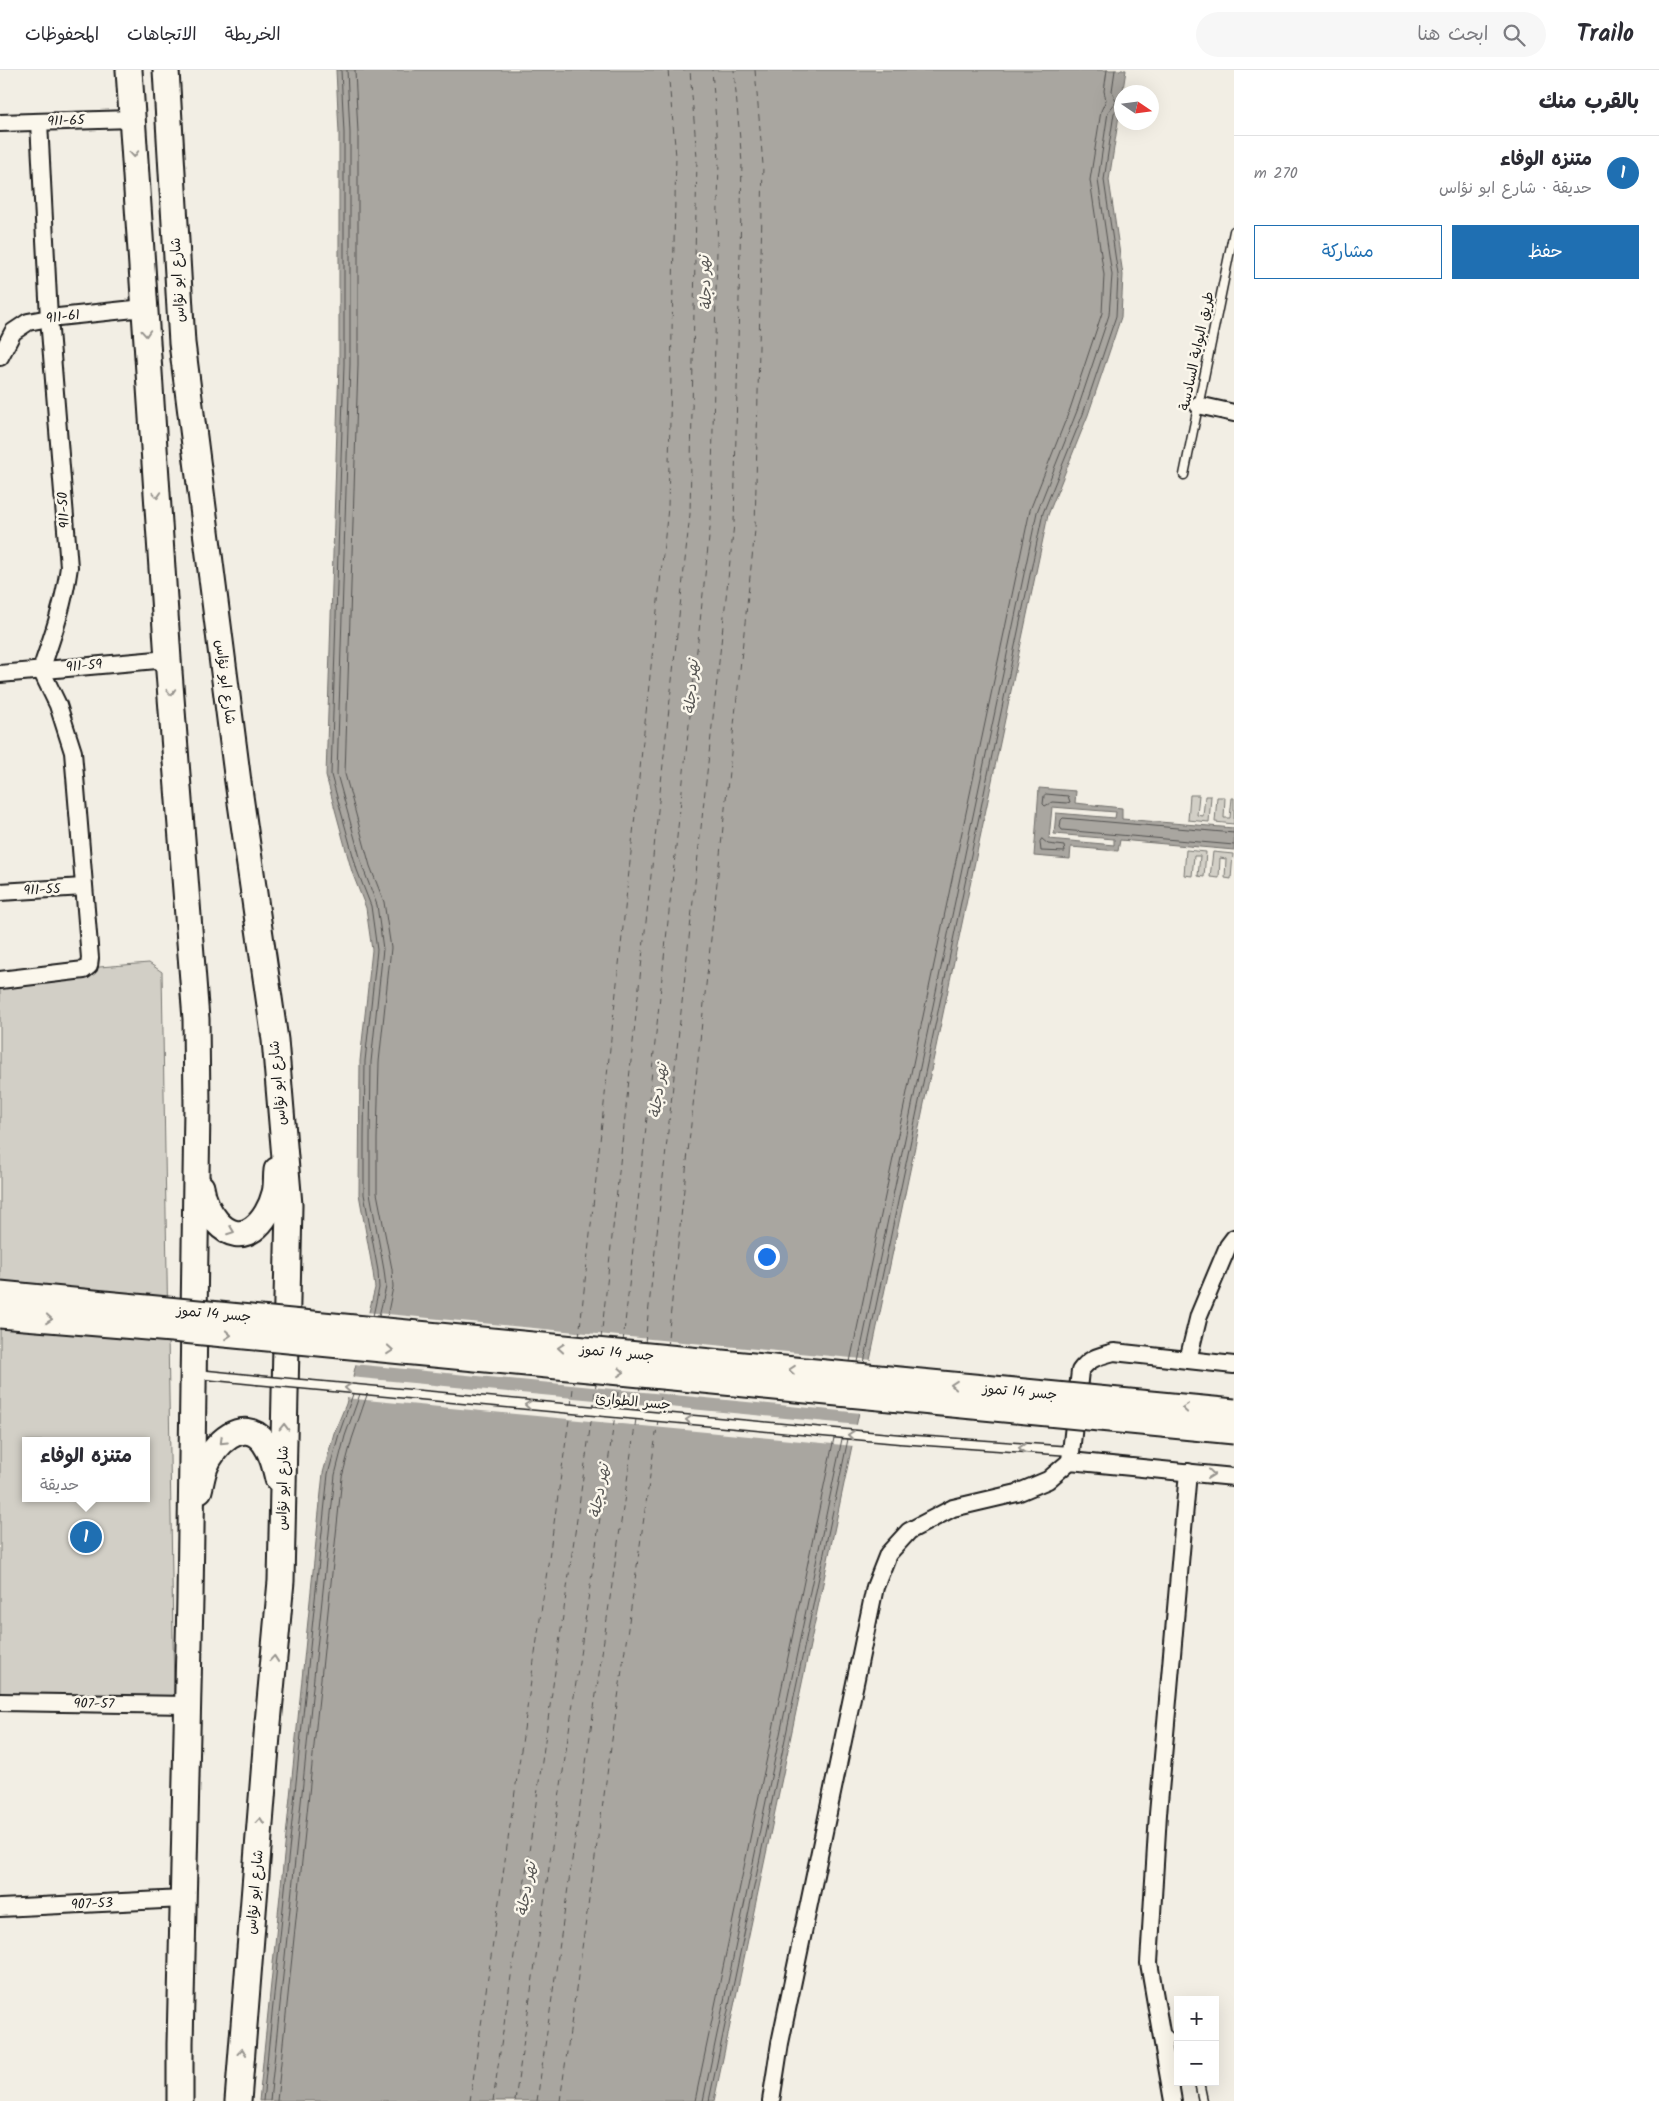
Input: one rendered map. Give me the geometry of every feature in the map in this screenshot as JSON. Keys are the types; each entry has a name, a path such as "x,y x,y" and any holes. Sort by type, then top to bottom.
{"main road":[{"path":"129,70 168,659 196,1019 198,1156 203,1198 212,1216 226,1231 240,1234 253,1230 265,1217 276,1193 278,1131 275,1040"},
{"name":"شارع ابو نؤاس","path":"166,70 182,343 238,782 275,1040 289,1204 281,1581 238,2101"},
{"path":"180,2101 197,1107"},
{"name":"جسر 14 تموز","path":"0,1294 1234,1412"},
{"name":"جسر 14 تموز","path":"0,1315 172,1329 1234,1432"},
{"path":"190,1599 197,1498 205,1466 218,1446 230,1434 242,1432 255,1434 264,1442 274,1462 279,1486 281,1581"}],"street":[{"name":"911-65","path":"0,123 132,119"},
{"name":"911-50","path":"39,122 49,318 69,568 58,624 41,670"},
{"name":"911-61","path":"0,357 13,332 28,322 144,308"},
{"path":"1198,405 1234,413"},
{"name":"911-59","path":"0,674 168,659"},
{"path":"0,980 84,970 89,966 90,958 73,752 58,705 41,670"},
{"name":"911-55","path":"0,892 84,887"},
{"path":"1188,1360 1199,1316 1228,1246 1234,1238"},
{"path":"771,2101 780,2043 875,1587 888,1554 908,1532 953,1508 1017,1493 1048,1480 1070,1456 1080,1371 1086,1362 1096,1356 1114,1352 1234,1365"},
{"path":"1070,1456 1188,1472 1234,1476"},
{"path":"1173,2101 1149,1962 1158,1814 1188,1472"},
{"name":"907-57","path":"0,1702 188,1705"},
{"name":"907-53","path":"0,1908 183,1899"}],"lane":[{"name":"طريق البوابة السادسة","path":"1184,475 1234,231"},
{"name":"جسر الطوارئ","path":"193,1374 1070,1456"},
{"path":"1160,2028 1175,2041"},
{"path":"1200,2086 1203,2101"}],"shaded area":[{"path":"1190,795 1199,795 1197,815 1203,816 1205,796 1211,796 1209,822 1188,820"},
{"path":"1217,797 1225,797 1224,818 1230,818 1232,798 1234,798 1234,824 1215,822"},
{"path":"1186,850 1206,852 1204,877 1198,876 1200,856 1194,856 1192,876 1184,875"},
{"path":"1213,852 1233,854 1231,879 1225,878 1226,859 1220,858 1219,878 1210,877"},
{"path":"149,963 162,972 174,1697 89,1700 0,1695 0,975"}],"water":[{"name":"نهر دجلة","path":"336,70 1126,70 1124,85 1114,85 1114,130 1117,130 1109,180 1123,275 1121,317 1088,415 1048,515 714,2101 259,2101 323,1473 334,1433 346,1404 375,1288 359,1194 360,1061 372,950 366,908 352,872 326,776 339,364 339,133"},
{"path":"1039,788 1076,791 1075,803 1122,808 1122,819 1234,828 1234,850 1120,840 1118,851 1071,847 1070,859 1034,856","holes":["1052,807 1116,812 1115,818 1056,813 1054,834 1114,839 1114,845 1049,839"]}],"pier":[{"path":"366,1312 873,1360 861,1413 353,1364"},
{"path":"350,1377 859,1425 854,1446 345,1398"}],"ferry route":[{"path":"579,1337 668,508 676,156 668,70"},
{"path":"601,1339 690,514 697,158 690,70"},
{"path":"623,1342 711,519 719,160 712,70"},
{"path":"645,1343 734,524 742,163 734,70"},
{"path":"667,1347 755,530 763,165 755,70"},
{"path":"571,1406 574,1380"},
{"path":"593,1409 596,1383"},
{"path":"616,1409 619,1383"},
{"path":"637,1412 640,1387"},
{"path":"659,1414 662,1388"},
{"path":"470,2101 570,1413"},
{"path":"493,2101 592,1415"},
{"path":"515,2101 615,1415"},
{"path":"537,2101 636,1419"},
{"path":"560,2101 658,1420"}],"place":[{"name":"متنزه الوفاء","path":"86,1537"}]}
